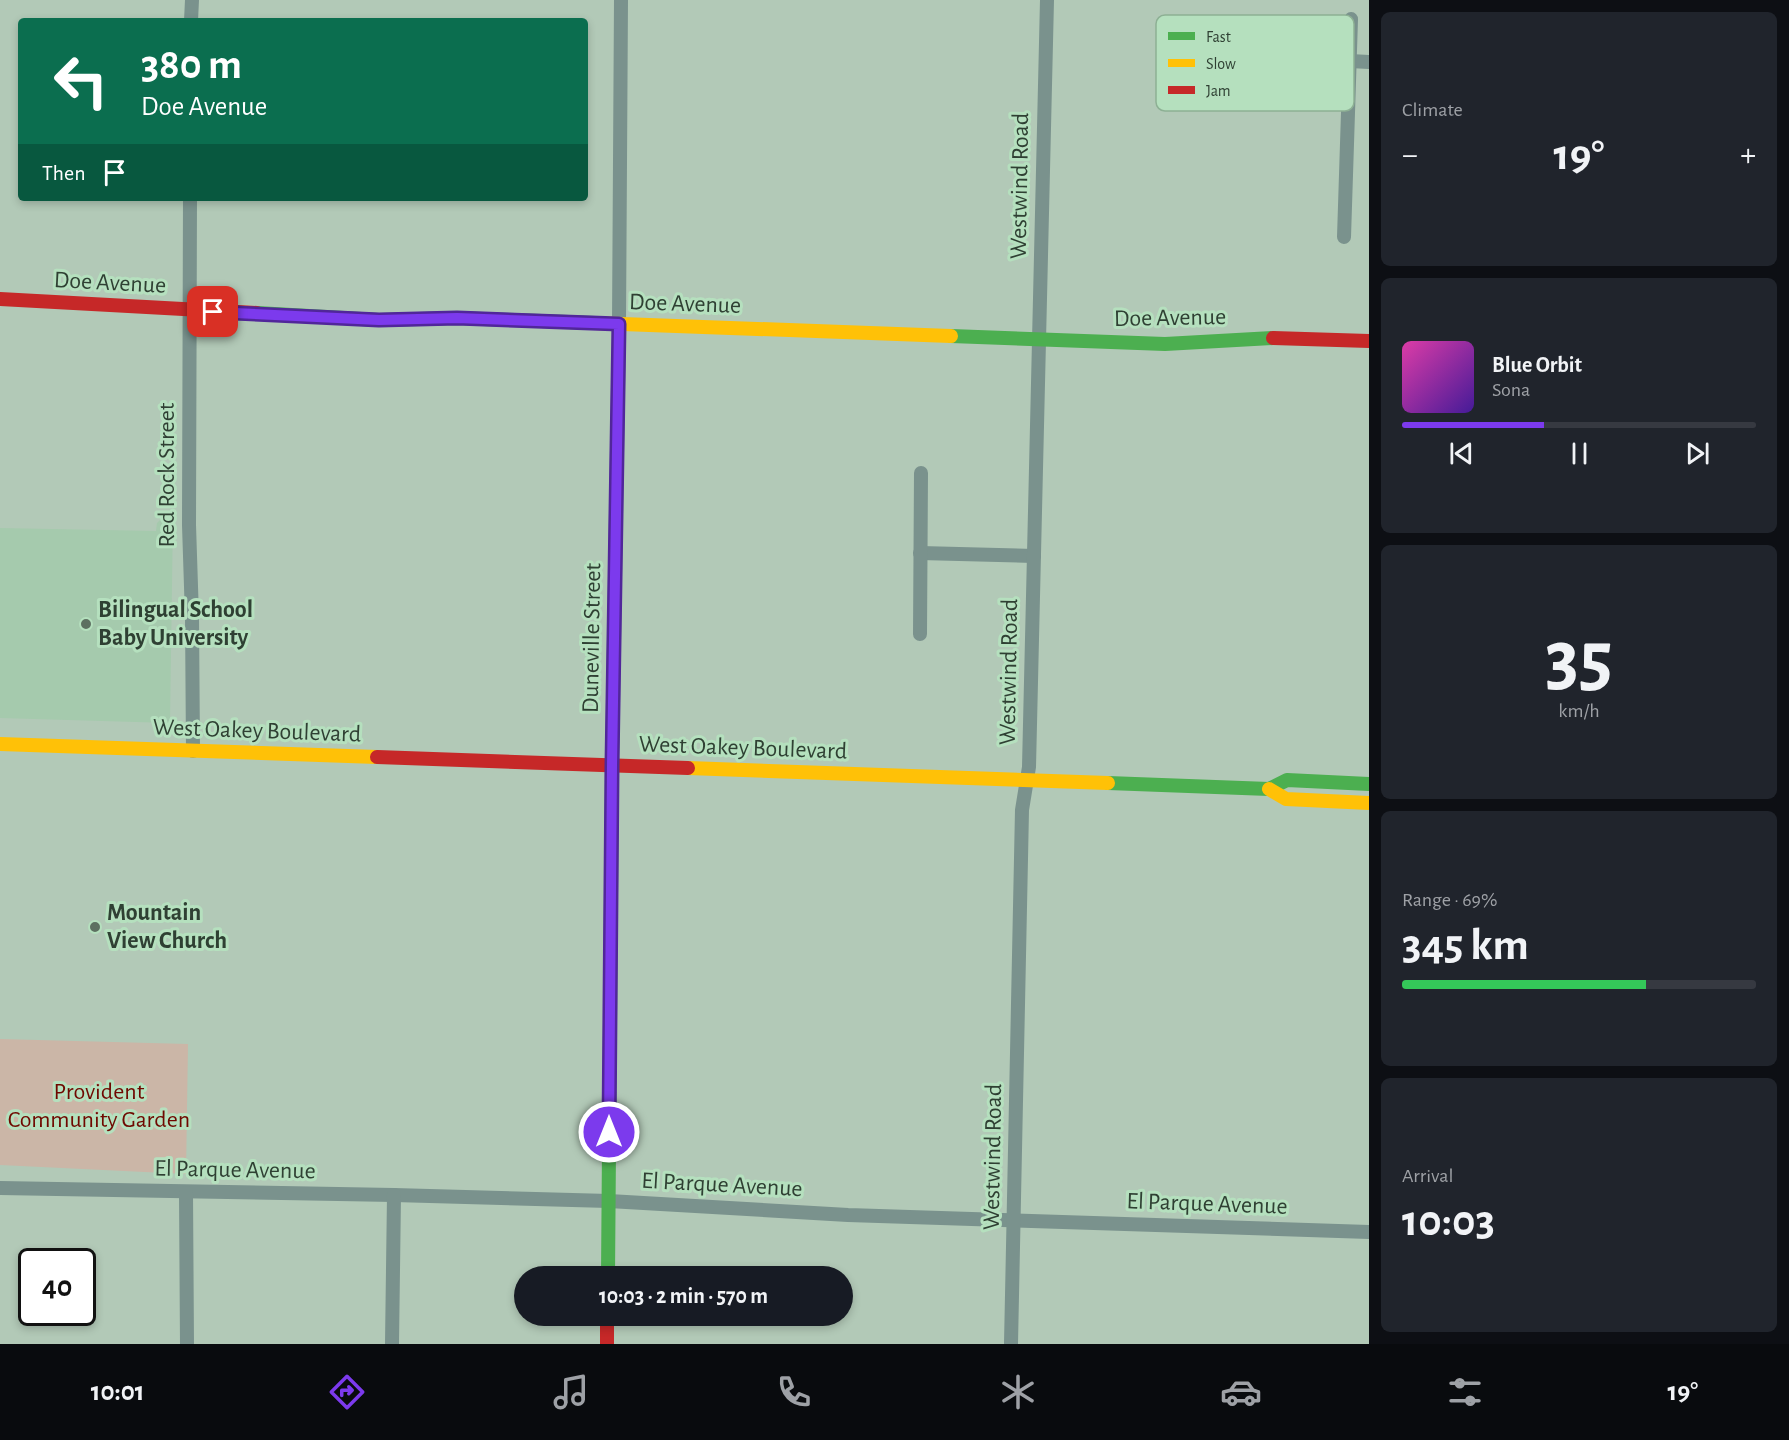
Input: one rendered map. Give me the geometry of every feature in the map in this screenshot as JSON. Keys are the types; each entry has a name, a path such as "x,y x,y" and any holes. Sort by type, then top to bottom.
{"street":[{"path":"191,18 192,0"},
{"name":"Duneville Street","path":"608,1266 621,0"},
{"name":"Westwind Road","path":"1011,1344 1022,810 1028,780 1047,0"},
{"path":"1354,61 1369,62"},
{"path":"1344,237 1348,111"},
{"name":"Red Rock Street","path":"190,201 189,525 193,751"},
{"name":"Doe Avenue","path":"0,299 379,320 457,318 1166,344 1257,338 1369,341"},
{"path":"920,634 921,473"},
{"path":"920,553 1034,556"},
{"name":"West Oakey Boulevard","path":"0,744 1269,789 1286,799 1369,803"},
{"name":"West Oakey Boulevard","path":"1269,789 1287,780 1369,783"},
{"name":"El Parque Avenue","path":"0,1188 609,1201 848,1215 1369,1232"},
{"path":"186,1192 187,1344"},
{"path":"392,1344 394,1195"},
{"path":"607,1326 607,1344"}],"shaded area":[{"name":"Bilingual School Baby University","path":"165,515 173,515 170,723 0,718 0,528 156,531 157,523"}],"green space":[{"name":"Provident Community Garden","path":"0,1039 188,1044 186,1174 0,1165"}],"traffic: fast":[{"path":"257,313 379,320 457,318 595,323"},
{"path":"951,336 1165,344 1273,338"},
{"path":"608,1266 612,766"},
{"path":"1108,783 1269,789 1287,780 1369,784"}],"traffic: slow":[{"path":"595,323 951,336"},
{"path":"0,744 377,757"},
{"path":"688,768 1108,783"},
{"path":"1269,789 1286,799 1369,803"}],"traffic: jam":[{"path":"0,299 257,313"},
{"path":"1273,338 1369,341"},
{"path":"377,757 688,768"},
{"path":"607,1326 607,1344"}],"place":[{"name":"Bilingual School Baby University","path":"86,624"},
{"name":"Mountain View Church","path":"95,927"}],"route":[{"path":"213,312 379,320 457,318 619,324 609,1132"}]}
